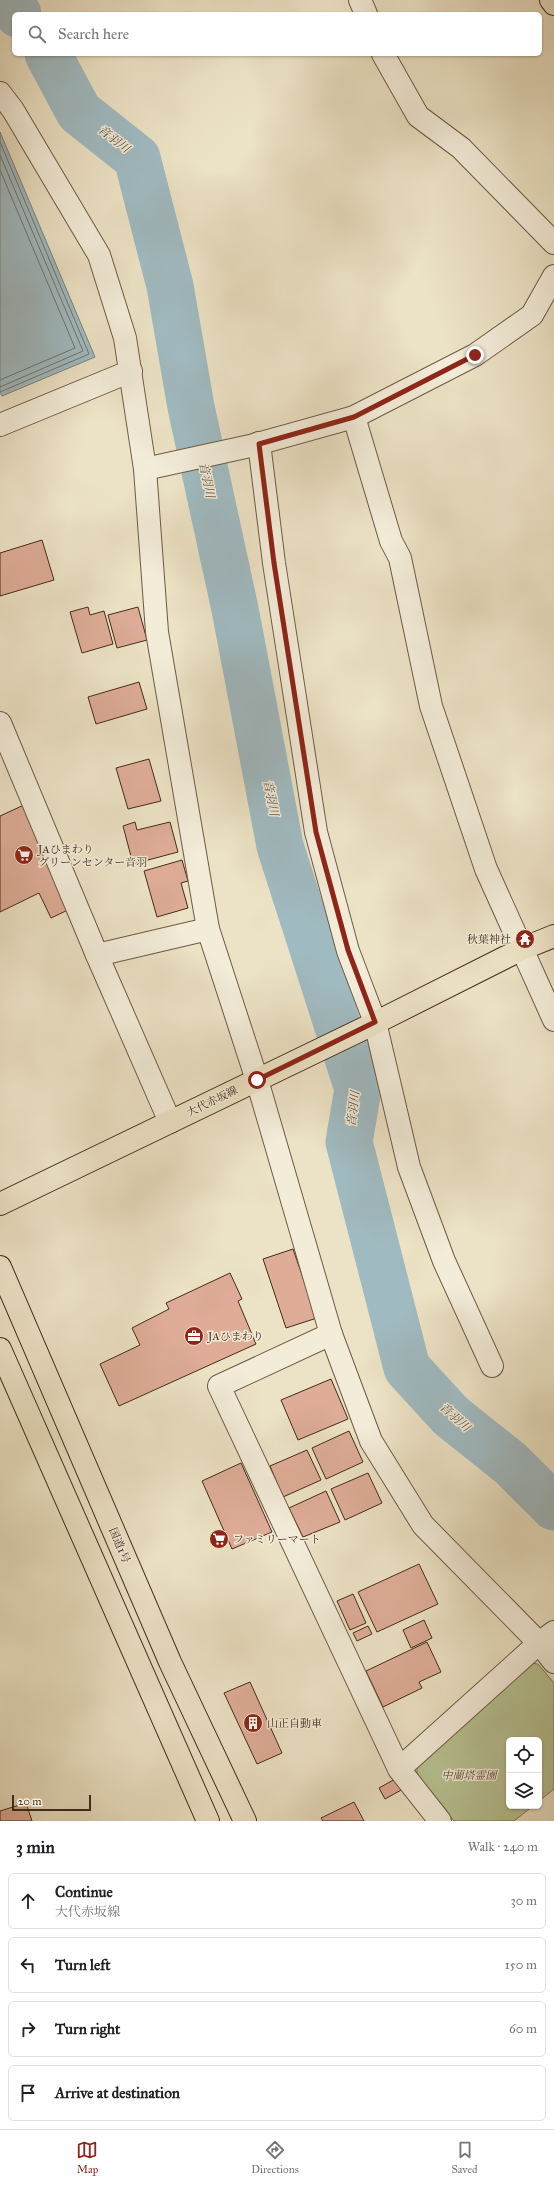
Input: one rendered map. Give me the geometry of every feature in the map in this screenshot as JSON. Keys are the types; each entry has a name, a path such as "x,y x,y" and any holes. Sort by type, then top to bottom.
{"main road":[{"path":"552,0 554,4"},
{"name":"大代赤坂線","path":"0,1204 372,1024 522,949 554,936"},
{"name":"国道1号","path":"0,1267 170,1662 245,1821"},
{"path":"0,1349 208,1821"}],"street":[{"path":"360,0 365,12"},
{"path":"384,56 418,116 461,148 554,244"},
{"path":"4,106 99,255 126,338 131,371 151,469 157,632 208,929 257,1080 331,1334 372,1441 423,1525 546,1638 554,1662"},
{"path":"151,469 254,445 354,417 475,355 532,315 554,276"},
{"path":"0,425 131,371"},
{"path":"354,417 391,540 400,558 431,706 486,869 554,1020"},
{"path":"254,445 316,832 348,950 372,1024 409,1167 444,1261 492,1366"},
{"path":"0,723 97,955 170,1122"},
{"path":"97,955 208,929"},
{"path":"331,1334 219,1386 399,1769 440,1821"},
{"path":"399,1769 546,1638"}],"green space":[{"name":"中蘭塔霊園","path":"530,1663 538,1664 554,1683 554,1789 542,1799 542,1737 506,1737 506,1809 529,1809 514,1821 454,1821 417,1776 417,1767"}],"water":[{"path":"0,132 95,357 2,396 0,392"}],"building":[{"path":"42,540 54,580 0,596 0,553"},
{"path":"88,607 90,615 104,611 113,644 82,653 70,612"},
{"path":"138,607 147,640 117,648 108,615"},
{"path":"139,682 147,709 96,724 88,697"},
{"path":"149,759 161,801 128,809 116,768"},
{"name":"JAひまわり グリーンセンター音羽","path":"24,805 72,908 51,918 39,893 0,912 0,816"},
{"path":"135,822 137,830 170,822 178,852 133,864 123,826"},
{"path":"182,860 188,881 181,883 188,908 157,917 144,871"},
{"path":"293,1249 317,1318 286,1328 263,1259"},
{"name":"JAひまわり","path":"230,1273 242,1299 238,1301 256,1344 119,1406 100,1364 140,1345 132,1328 169,1309 166,1303"},
{"path":"331,1379 348,1419 298,1440 281,1400"},
{"path":"349,1431 363,1462 326,1479 312,1448"},
{"path":"307,1450 321,1480 283,1497 270,1466"},
{"path":"241,1463 272,1532 232,1549 202,1481"},
{"path":"368,1473 382,1503 345,1520 331,1489"},
{"path":"326,1491 340,1522 303,1537 289,1508"},
{"path":"419,1564 438,1604 377,1632 358,1592"},
{"path":"353,1594 366,1623 350,1630 337,1601"},
{"path":"424,1620 432,1638 411,1648 403,1630"},
{"path":"368,1626 372,1634 357,1641 353,1633"},
{"path":"427,1642 441,1672 419,1682 422,1688 383,1707 366,1671"},
{"name":"山正自動車","path":"250,1682 282,1753 257,1764 224,1693"},
{"path":"397,1778 403,1789 385,1799 379,1788"},
{"path":"354,1802 364,1821 323,1821 321,1818"},
{"path":"26,1803 32,1821 0,1821 0,1811"}],"waterway":[{"name":"音羽川","path":"8,0 17,12"},
{"name":"音羽川","path":"49,56 79,112 137,158 170,286 191,407 235,609 280,846 358,1089 349,1142 407,1368 451,1416 510,1463 554,1507"}],"place":[{"name":"JAひまわり グリーンセンター音羽","path":"24,855"},
{"name":"秋葉神社","path":"525,939"},
{"name":"JAひまわり","path":"194,1336"},
{"name":"ファミリーマート","path":"219,1539"},
{"name":"山正自動車","path":"253,1723"}],"route":[{"path":"257,1080 375,1022 348,950 316,832 274,563 259,444 354,417 475,355"}]}
